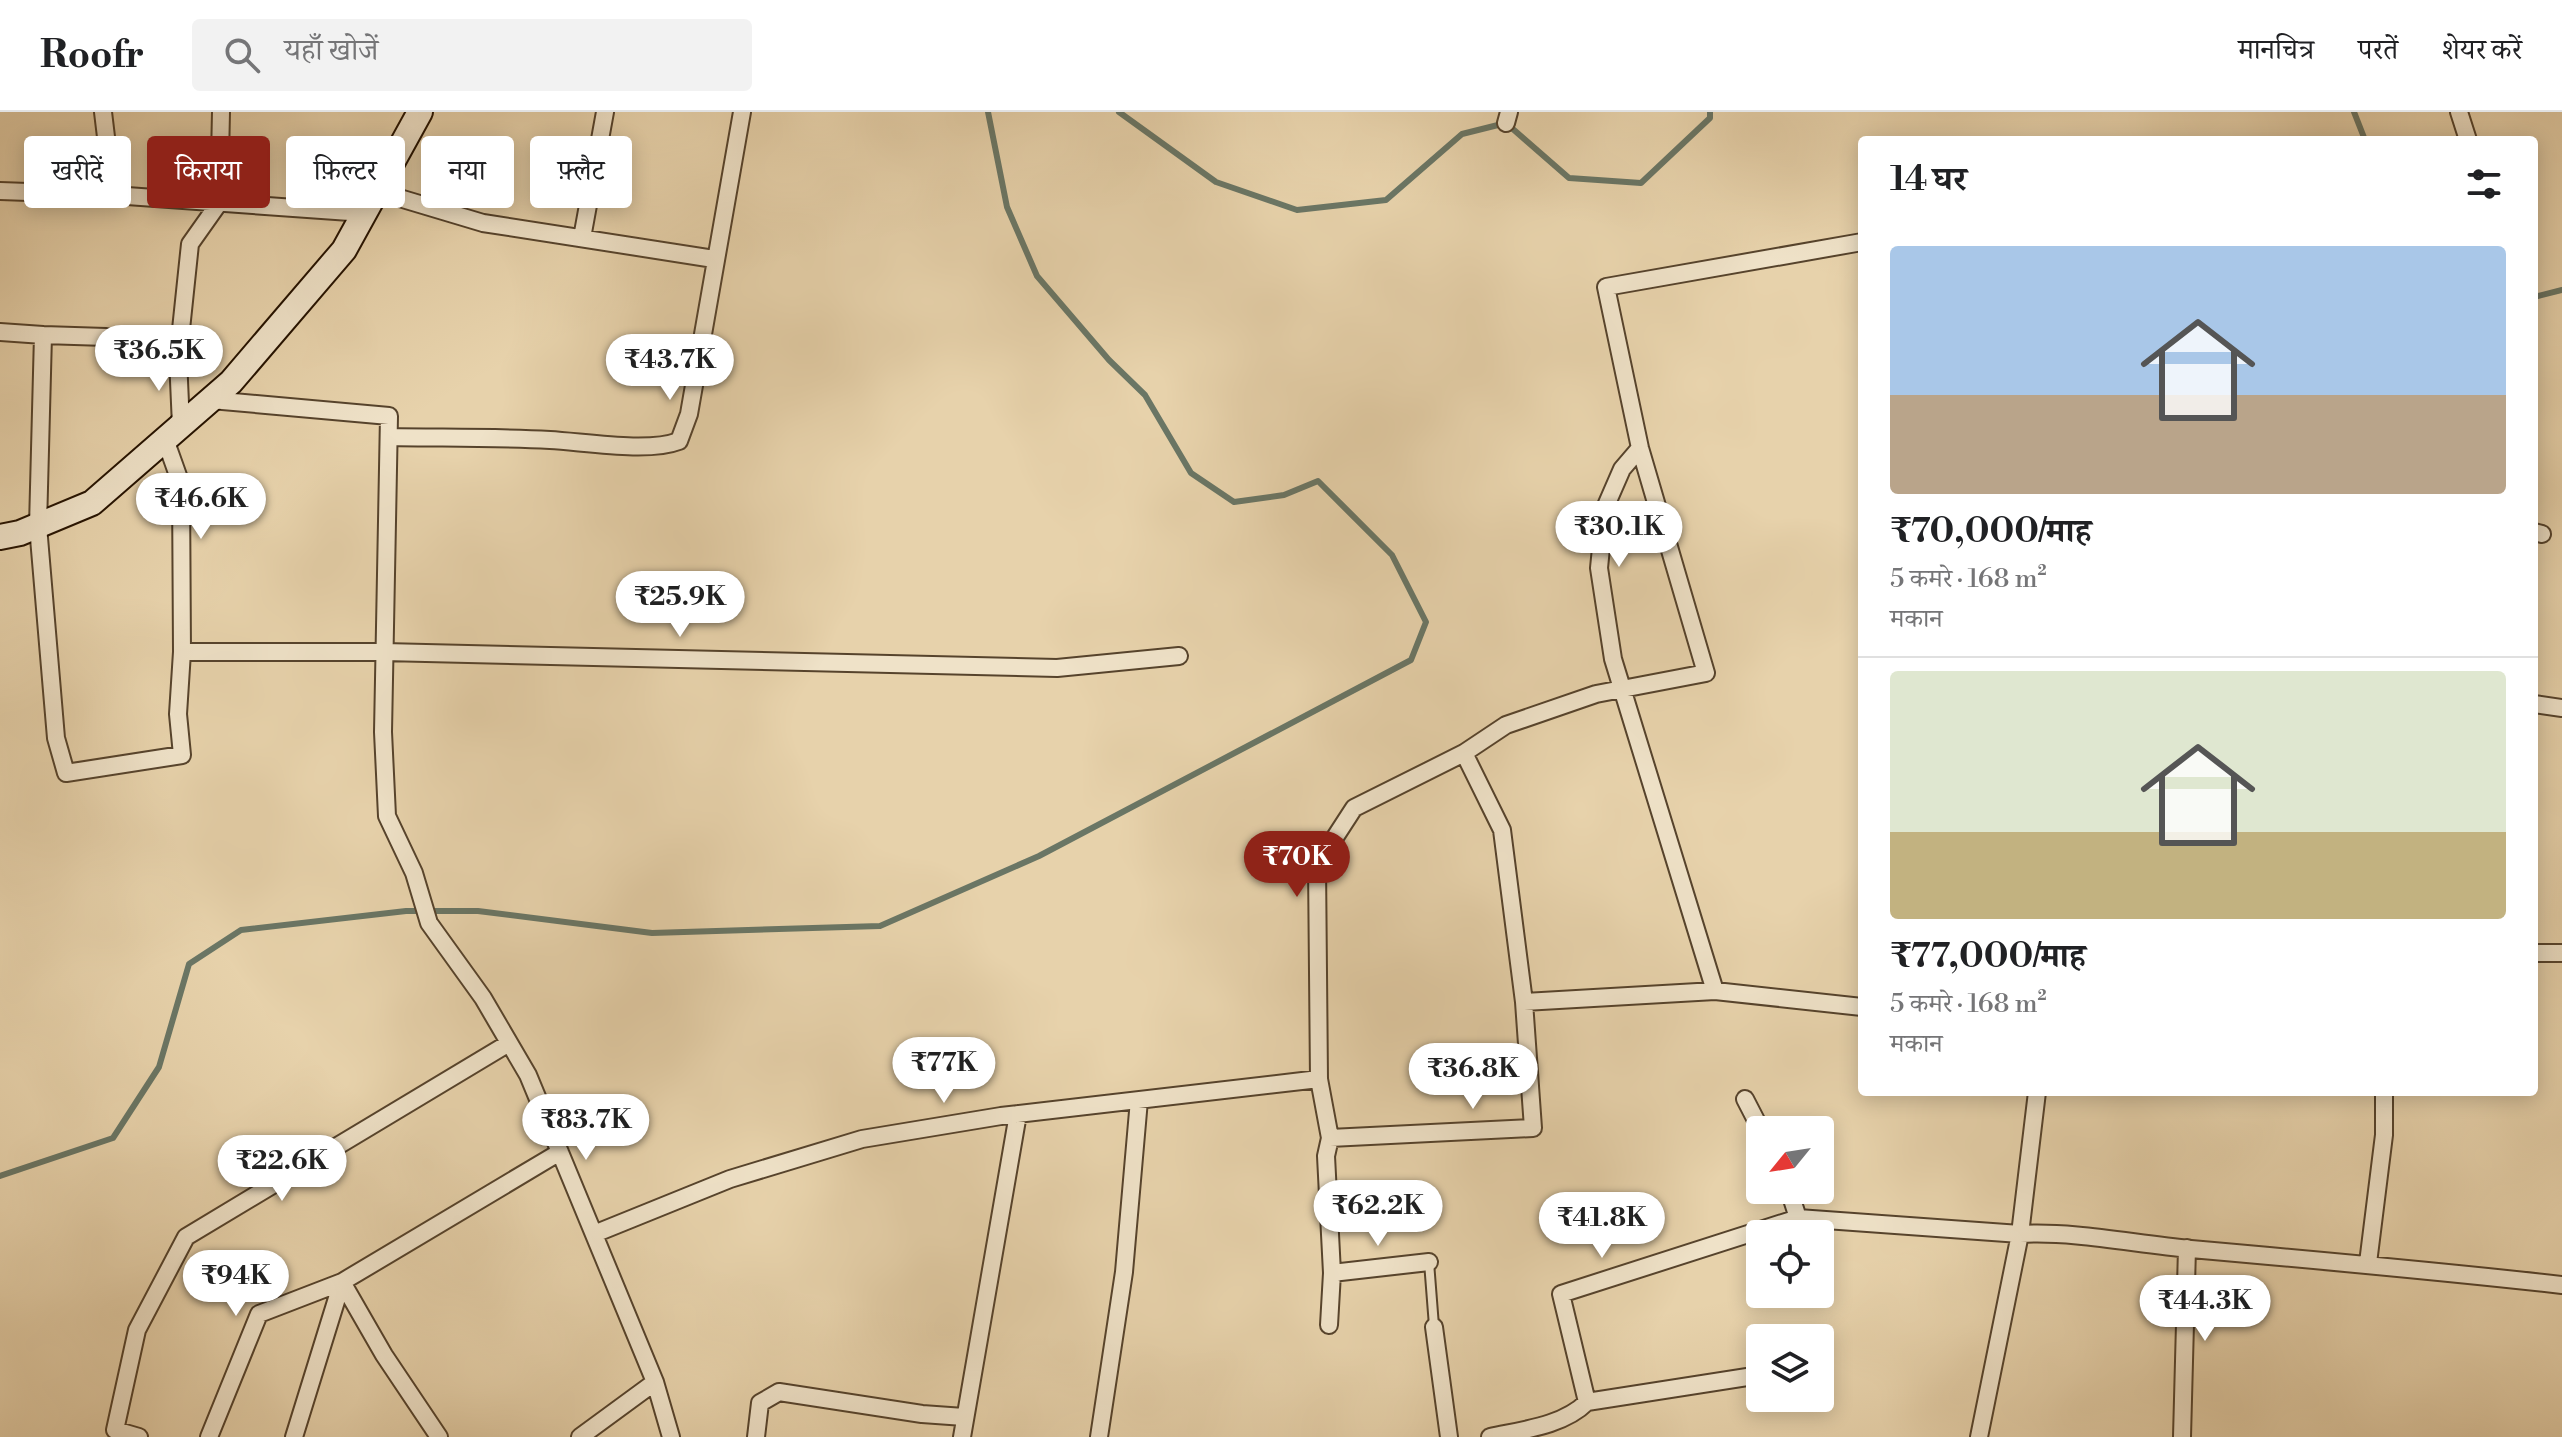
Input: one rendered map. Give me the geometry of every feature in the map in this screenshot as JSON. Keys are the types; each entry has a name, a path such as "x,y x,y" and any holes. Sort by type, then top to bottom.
{"street":[{"path":"103,112 106,136"},
{"path":"220,136 221,112"},
{"path":"405,139 420,112"},
{"path":"582,238 605,112"},
{"path":"389,437 647,445 679,441 689,414 742,112"},
{"path":"2459,112 2467,136"},
{"path":"0,191 24,192"},
{"path":"405,200 483,223 714,259"},
{"path":"270,207 364,213"},
{"path":"43,335 38,526 56,738 66,773 182,755 178,714 182,652 181,484 173,433 190,244 215,208"},
{"path":"0,537 20,533 92,503 211,400 231,382 344,250 367,208"},
{"path":"1329,1325 1332,1273 1326,1156 1330,1138 1319,1079 1317,865 1354,808 1464,753 1506,725 1596,694 1706,673 1640,448 1606,287 1858,243"},
{"path":"0,332 106,337 178,358"},
{"path":"211,400 389,416 383,732 387,816 414,873 429,923 483,998 528,1075 655,1382 671,1437"},
{"path":"1640,448 1622,469 1605,508 1599,568 1613,659 1715,991"},
{"path":"182,652 384,652 1057,668 1179,656"},
{"path":"2538,705 2562,708"},
{"path":"1330,1138 1533,1128 1524,1002 1502,830 1464,753"},
{"path":"2538,953 2562,953"},
{"path":"1524,1002 1715,991 1858,1007"},
{"path":"139,1437 115,1430 137,1330 186,1237 509,1043"},
{"path":"594,1234 730,1179 862,1139 1018,1114 1319,1079"},
{"path":"1979,1437 2020,1234 2037,1096"},
{"path":"2368,1263 2384,1135 2384,1096"},
{"path":"1745,1099 1754,1116"},
{"path":"1099,1437 1124,1272 1139,1100"},
{"path":"962,1437 1018,1114"},
{"path":"209,1437 259,1314 342,1282 560,1152"},
{"path":"1794,1204 1798,1218"},
{"path":"1587,1402 1561,1294 1798,1218 2020,1234 2047,1232 2562,1285"},
{"path":"2182,1437 2187,1248"},
{"path":"1332,1273 1429,1262"},
{"path":"294,1437 342,1282"},
{"path":"342,1282 384,1355 439,1437"},
{"path":"1434,1327 1449,1437"},
{"path":"1490,1437 1577,1412 1587,1402 1746,1377"},
{"path":"580,1437 655,1382"},
{"path":"756,1437 760,1403 779,1392 922,1414 964,1417"}],"lane":[{"path":"1429,1262 1434,1327"}],"waterway":[{"path":"0,1176 113,1138 159,1067 189,964 241,930 406,911 478,911 652,933 880,926 1039,856 1411,660 1426,622 1392,555 1318,481 1284,495 1234,502 1191,473 1145,395 1109,360 1037,276 1007,207 988,112"},
{"path":"1119,112 1216,182 1297,210 1386,200 1462,134 1506,123 1569,178 1641,183 1710,118 1710,112"},
{"path":"2354,112 2363,136"},
{"path":"2538,296 2562,290"}]}
